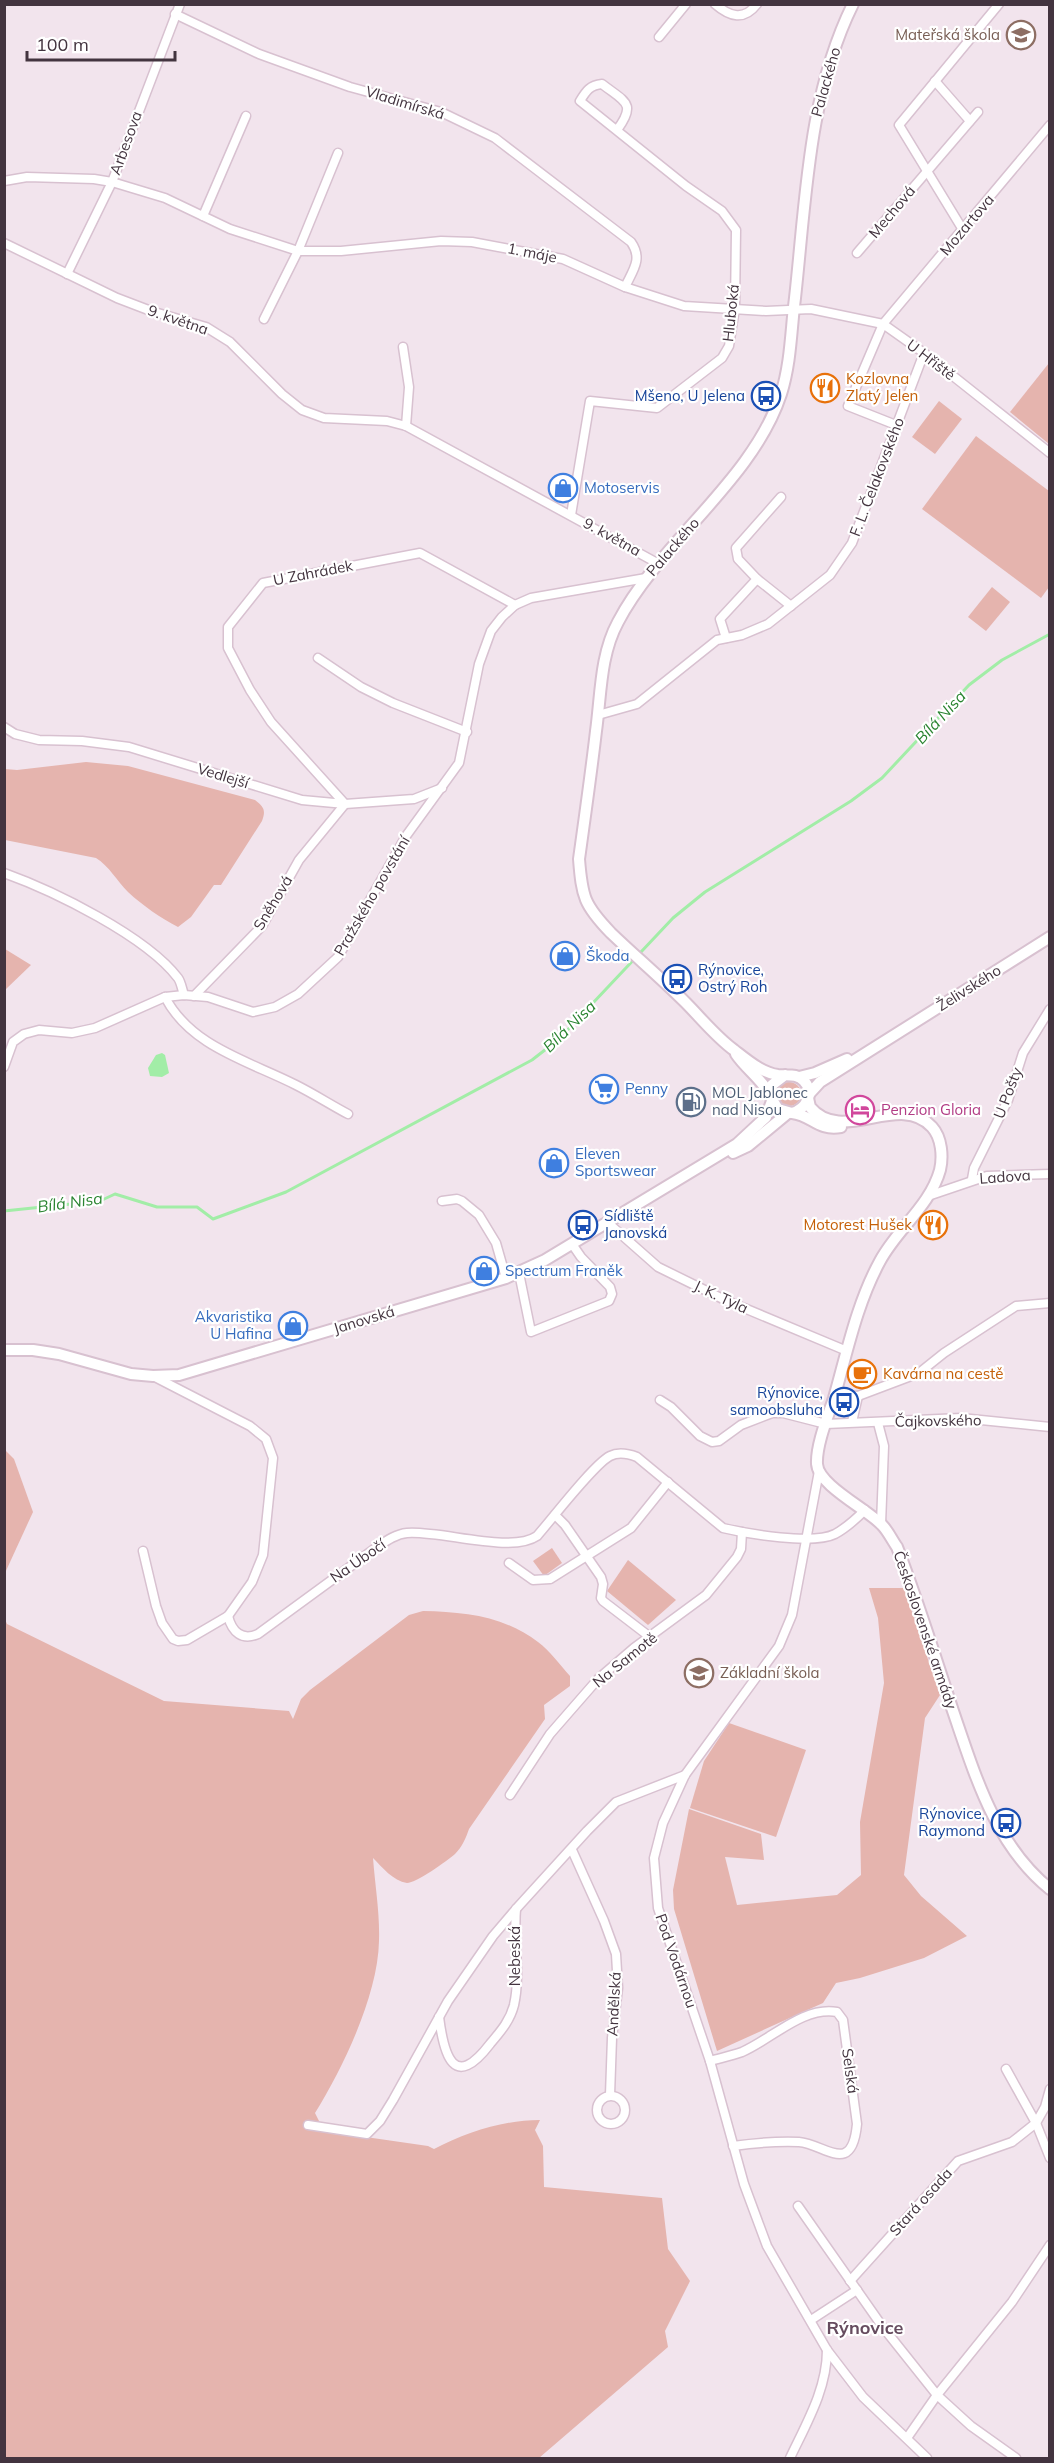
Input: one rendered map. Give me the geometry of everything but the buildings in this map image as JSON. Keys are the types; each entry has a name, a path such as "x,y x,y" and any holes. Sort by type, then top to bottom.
{"street":[{"name":"Arbesova","path":"4,181 27,177 94,179 112,182 180,4"},
{"path":"659,37 686,4"},
{"path":"715,4 722,10 737,16 751,11 757,4"},
{"name":"Palackého","path":"785,1075 765,1071 732,1049 594,916 587,905 582,886 579,859 609,641 646,578 701,514 763,434 779,400 785,380 818,106 832,57 853,4"},
{"name":"Mechová","path":"963,230 899,124 999,4"},
{"name":"Vladimírská","path":"175,14 259,54 350,87 441,112 495,138 631,242 637,250 637,262 625,287"},
{"path":"935,81 970,121"},
{"name":"Hluboká","path":"572,515 590,401 649,409 663,405 722,358 729,346 735,308 736,230 722,210 686,186 580,101 588,89 595,84 602,84 624,101 628,107 628,114 617,130"},
{"name":"Mechová","path":"857,253 978,112"},
{"path":"203,216 246,116"},
{"name":"Mozartova","path":"897,425 848,406 883,324 1050,125"},
{"path":"264,319 298,251 338,153"},
{"path":"67,274 112,182"},
{"name":"1. máje","path":"112,182 165,198 262,241 298,251 341,251 441,241 472,242 563,259 625,287 684,306 766,311 794,310"},
{"name":"9. května","path":"4,243 117,298 151,311 206,327 230,342 282,394 302,410 324,418 387,421 406,426 659,564"},
{"name":"U Hřiště","path":"794,310 811,309 883,324 924,353 1050,453"},
{"path":"403,347 409,387 406,426"},
{"name":"F. L. Čelakovského","path":"598,715 637,704 717,640 768,624 830,576 852,543 924,353"},
{"path":"781,497 736,548 738,559 756,579 791,606"},
{"name":"U Zahrádek","path":"345,804 271,722 250,690 228,648 228,627 263,583 420,553 515,605"},
{"name":"Pražského povstání","path":"4,1067 13,1042 24,1034 39,1030 72,1033 95,1028 165,997 184,995 208,997 253,1012 275,1007 298,993 338,957 406,836 459,763 467,732 478,664 491,632 502,617 515,605 531,598 554,592 646,578"},
{"path":"726,638 720,619 756,579"},
{"path":"318,658 362,687 393,703 467,732"},
{"name":"Vedlejší","path":"4,727 15,734 39,740 82,741 129,747 302,800 345,804 414,799 442,788"},
{"name":"Sněhová","path":"194,996 262,926 298,860 345,804"},
{"path":"4,873 50,891 99,918 155,954 179,979 184,995"},
{"name":"Želivského","path":"809,1096 815,1086 1050,937"},
{"path":"165,997 171,1008 187,1026 203,1039 233,1056 296,1085 348,1114"},
{"name":"U Pošty","path":"972,1179 974,1167 1008,1100 1023,1053 1050,1009"},
{"name":"Želivského","path":"799,1077 830,1067 888,1039"},
{"name":"Palackého","path":"732,1049 745,1068 767,1088 771,1098"},
{"path":"819,1471 818,1458 825,1424 863,1297 880,1259 928,1196 936,1181 942,1156 939,1138 933,1128 921,1119 905,1114 858,1121 839,1122 824,1119 810,1107 806,1084 799,1077 785,1075 772,1085 771,1098 778,1109 801,1115 825,1127 833,1128 858,1121"},
{"path":"790,1113 804,1107 809,1096"},
{"name":"Janovská","path":"6,1351 33,1350 59,1354 131,1374 179,1375 506,1278 572,1244 749,1135 766,1117 771,1098"},
{"name":"Janovská","path":"699,1167 748,1146 790,1113"},
{"name":"Ladova","path":"928,1196 972,1179 987,1176 1050,1174"},
{"path":"442,1201 462,1201 479,1215 496,1243 506,1278"},
{"name":"J. K. Tyla","path":"607,1222 658,1267 725,1300 848,1351"},
{"path":"519,1273 531,1332 609,1301 612,1294 610,1287 581,1257 572,1244"},
{"path":"835,1394 858,1396 919,1372 1016,1306 1050,1303"},
{"path":"143,1551 156,1606 162,1623 173,1639 188,1640 228,1616 252,1581 263,1555 273,1458 266,1438 250,1426 153,1376"},
{"path":"852,1422 858,1396"},
{"name":"Čajkovského","path":"660,1400 671,1407 700,1436 712,1442 719,1441 741,1425 772,1413 783,1413 825,1424 962,1418 1050,1427"},
{"path":"878,1423 884,1446 881,1524"},
{"name":"Na Úbočí","path":"228,1616 232,1629 238,1634 252,1637 390,1539 407,1533 503,1542 522,1542 537,1536 595,1469 610,1456 620,1454 637,1457 723,1528 807,1540"},
{"name":"Československé armády","path":"819,1471 828,1482 881,1524 897,1547 974,1771 992,1814 1010,1846 1026,1866 1050,1889"},
{"name":"Pod Vodárnou","path":"819,1471 792,1616 779,1646 685,1775 663,1823 654,1858 658,1908 710,2061 733,2146 758,2226 767,2246 827,2350 863,2397 927,2458"},
{"path":"509,1563 533,1580 550,1579 631,1528 668,1482"},
{"path":"807,1540 835,1534 865,1510"},
{"path":"555,1515 566,1525 603,1580 601,1598 650,1637"},
{"name":"Na Samotě","path":"510,1795 550,1734 598,1679 706,1595 737,1557 741,1549 742,1532"},
{"name":"Nebeská","path":"308,2125 367,2134 380,2121 393,2100 439,2017 493,1936 516,1909 572,1850 587,1830 616,1802 685,1775"},
{"name":"Andělská","path":"572,1850 604,1921 616,1954 618,1988 612,2038 610,2095"},
{"name":"Nebeská","path":"439,2017 446,2056 453,2064 463,2066 471,2064 480,2057 506,2025 514,2006 517,1978 516,1909"},
{"name":"Selská","path":"710,2061 742,2051 803,2018 824,2010 837,2012 843,2020 857,2124 856,2139 852,2146 838,2154 831,2154 800,2142 733,2146"},
{"path":"1006,2069 1036,2123 1050,2158"},
{"name":"Stará osada","path":"850,2281 957,2161 1012,2142 1036,2123 1045,2107 1050,2089"},
{"path":"798,2206 882,2326 937,2394 971,2426 1016,2458"},
{"path":"907,2438 937,2394 1012,2302 1050,2245"},
{"path":"811,2320 857,2290"},
{"path":"790,2458 819,2395 827,2363 827,2350"}],"shaded area":[{"path":"1049,363 1049,444 1010,412"},
{"path":"939,401 962,419 935,454 912,437"},
{"path":"976,436 1049,491 1049,587 1041,598 922,509"},
{"path":"992,587 1010,602 986,631 968,617"},
{"path":"86,762 128,766 255,800 262,807 264,814 262,821 221,885 214,885 191,917 178,927 134,897 96,858 5,840 5,769 17,770"},
{"path":"5,949 31,965 5,990"},
{"path":"162,1053 165,1055 169,1073 162,1077 150,1076 148,1068 156,1055"},
{"path":"789,1082 797,1086 801,1094 797,1102 789,1106 781,1102 777,1094 781,1086"},
{"path":"5,1450 14,1459 33,1512 5,1573"},
{"path":"552,1548 562,1563 544,1576 533,1561"},
{"path":"628,1560 676,1600 648,1625 607,1591"},
{"path":"869,1588 904,1588 940,1695 925,1718 904,1875 921,1896 967,1936 924,1958 836,1983 823,2003 717,2051 674,1909 673,1890 689,1809 761,1834 764,1860 725,1857 737,1905 837,1895 861,1875 860,1822 884,1683 878,1618"},
{"path":"423,1611 469,1614 512,1626 547,1650 570,1676 570,1686 544,1705 545,1719 469,1829 464,1842 455,1854 424,1876 407,1883 392,1877 373,1858 379,1941 373,1984 347,2053 315,2113 324,2131 428,2146 434,2149 485,2128 512,2122 540,2120 535,2130 543,2146 544,2187 662,2198 668,2249 690,2281 665,2331 668,2347 539,2458 5,2458 4,1617 7,1624 164,1701 289,1711 293,1719 301,1699 310,1690 409,1615"},
{"path":"729,1723 806,1750 776,1837 690,1808 704,1761"}],"waterway":[{"name":"Bílá Nisa","path":"4,1211 100,1201 115,1194 157,1207 197,1207 213,1219 286,1192 532,1060 559,1039 673,918 705,892 851,801 882,778 969,685 1002,660 1050,634"}],"place":[{"name":"Mateřská škola","path":"1021,35"},
{"name":"Kozlovna Zlatý Jelen","path":"825,388"},
{"name":"Mšeno, U Jelena","path":"766,396"},
{"name":"Motoservis","path":"563,488"},
{"name":"Škoda","path":"565,956"},
{"name":"Rýnovice, Ostrý Roh","path":"677,979"},
{"name":"Penny","path":"604,1089"},
{"name":"MOL Jablonec nad Nisou","path":"691,1102"},
{"name":"Penzion Gloria","path":"860,1110"},
{"name":"Eleven Sportswear","path":"554,1163"},
{"name":"Sídliště Janovská","path":"583,1225"},
{"name":"Motorest Hušek","path":"933,1225"},
{"name":"Spectrum Franěk","path":"484,1271"},
{"name":"Akvaristika U Hafina","path":"293,1326"},
{"name":"Kavárna na cestě","path":"862,1374"},
{"name":"Rýnovice, samoobsluha","path":"844,1402"},
{"name":"Základní škola","path":"699,1673"},
{"name":"Rýnovice, Raymond","path":"1006,1823"}],"district":[{"name":"Rýnovice","path":"865,2328"}]}
